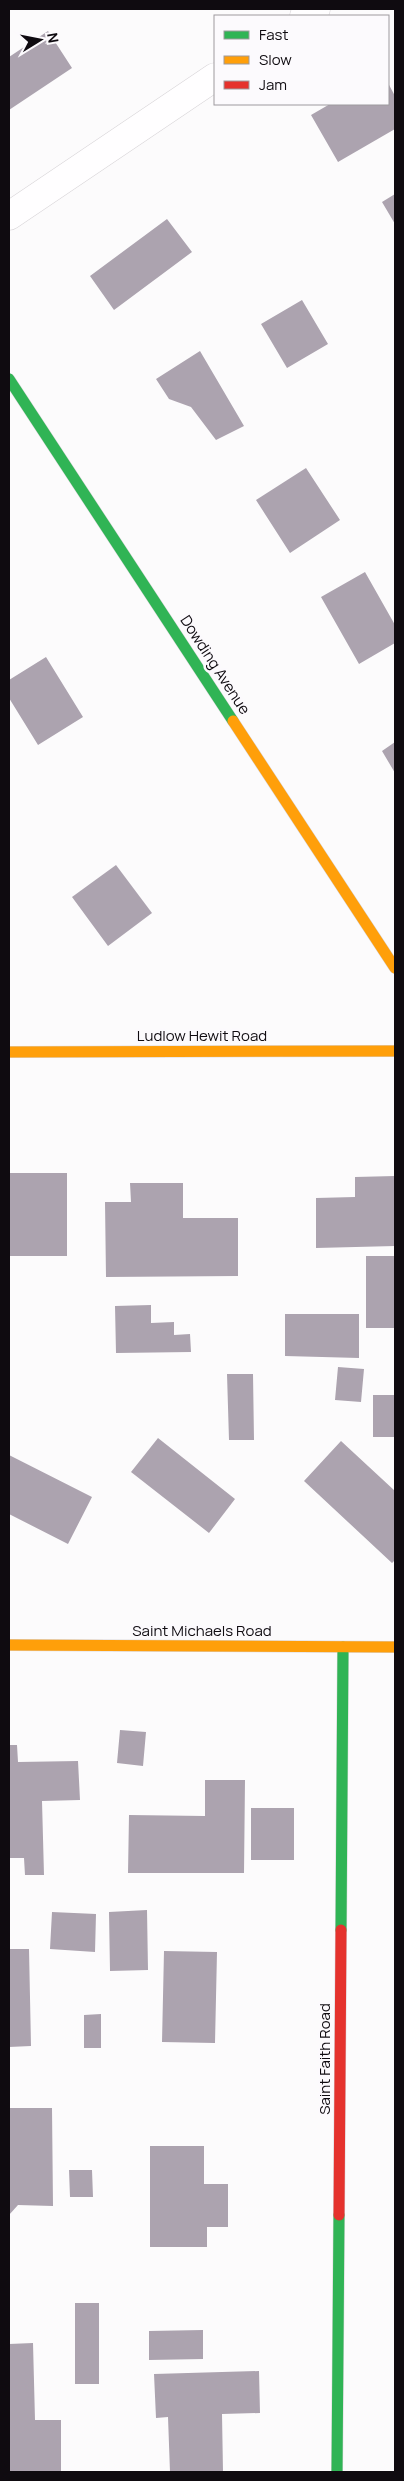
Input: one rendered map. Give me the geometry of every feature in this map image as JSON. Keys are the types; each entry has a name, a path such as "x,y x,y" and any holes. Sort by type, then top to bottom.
{"street":[{"path":"9,216 214,77"},
{"name":"Dowding Avenue","path":"9,379 395,968"},
{"name":"Ludlow Hewit Road","path":"9,1052 395,1051"},
{"name":"Saint Michaels Road","path":"9,1645 395,1647"},
{"name":"Saint Faith Road","path":"338,2472 342,1647"}],"building":[{"path":"48,31 72,68 9,110 9,57"},
{"path":"389,85 395,96 395,129 338,162 311,115 328,105 389,105"},
{"path":"395,194 395,224 382,202"},
{"path":"167,219 192,252 114,310 90,276"},
{"path":"302,300 328,344 287,368 261,324"},
{"path":"200,351 244,426 216,440 191,407 169,399 156,379"},
{"path":"306,468 340,520 290,553 256,500"},
{"path":"365,572 395,625 395,643 359,664 321,597"},
{"path":"46,657 83,717 38,745 9,698 9,680"},
{"path":"395,742 395,773 382,751"},
{"path":"116,865 152,913 108,946 72,897"},
{"path":"9,1173 67,1173 67,1256 9,1256"},
{"path":"395,1176 395,1246 316,1248 316,1198 355,1197 355,1177"},
{"path":"130,1183 183,1183 183,1218 238,1218 238,1276 106,1277 105,1202 131,1202"},
{"path":"366,1256 395,1256 395,1328 366,1328"},
{"path":"151,1305 151,1323 174,1322 174,1335 190,1334 191,1352 116,1353 115,1306"},
{"path":"285,1314 359,1314 359,1358 285,1356"},
{"path":"338,1367 364,1369 361,1402 335,1400"},
{"path":"227,1374 253,1374 254,1440 229,1440"},
{"path":"373,1395 395,1395 395,1437 373,1437"},
{"path":"158,1438 235,1499 209,1533 131,1472"},
{"path":"341,1441 395,1491 395,1560 392,1563 304,1481"},
{"path":"9,1455 92,1497 68,1544 9,1514"},
{"path":"120,1730 146,1732 143,1766 117,1763"},
{"path":"9,1745 17,1745 18,1762 78,1761 80,1800 42,1801 44,1875 25,1875 24,1858 9,1858"},
{"path":"205,1780 245,1780 244,1873 128,1873 129,1815 205,1816"},
{"path":"251,1808 294,1808 294,1860 251,1860"},
{"path":"147,1910 148,1970 110,1971 109,1912"},
{"path":"52,1912 96,1914 95,1952 50,1949"},
{"path":"9,1949 29,1949 31,2046 9,2047"},
{"path":"164,1951 217,1952 215,2043 162,2042"},
{"path":"101,2014 101,2048 84,2048 84,2015"},
{"path":"9,2108 52,2108 53,2206 18,2205 9,2215"},
{"path":"150,2146 204,2146 204,2184 228,2184 228,2227 207,2227 207,2247 150,2247"},
{"path":"69,2170 92,2170 93,2197 70,2197"},
{"path":"75,2303 99,2303 99,2384 75,2384"},
{"path":"203,2330 203,2359 149,2360 149,2331"},
{"path":"33,2343 35,2420 61,2420 61,2472 9,2472 9,2344"},
{"path":"259,2371 260,2413 222,2414 223,2472 170,2472 168,2417 156,2418 154,2374"}],"traffic: fast":[{"path":"9,379 233,721"},
{"path":"341,1930 343,1647"},
{"path":"337,2472 339,2215"}],"traffic: slow":[{"path":"233,721 395,968"},
{"path":"9,1052 395,1051"},
{"path":"9,1645 395,1647"}],"traffic: jam":[{"path":"339,2215 341,1930"}]}
